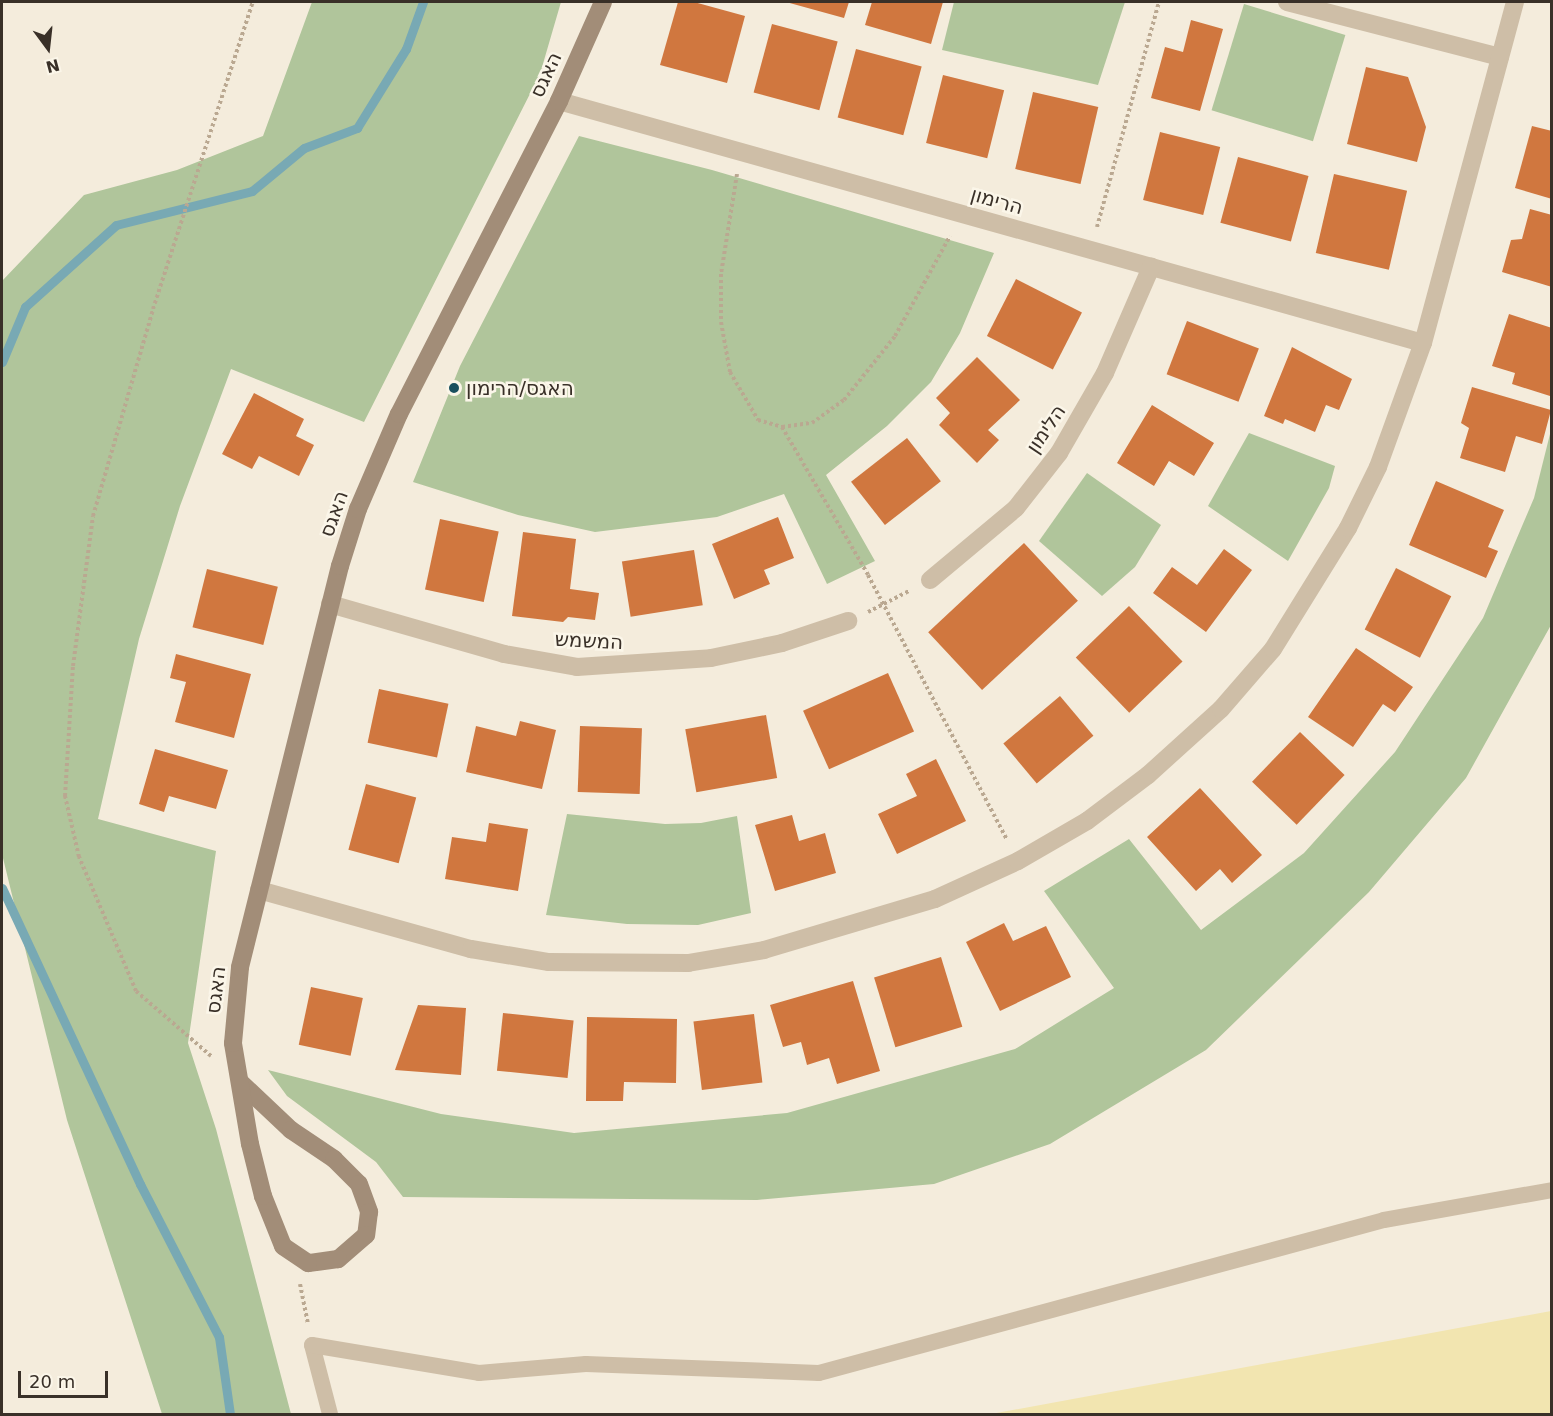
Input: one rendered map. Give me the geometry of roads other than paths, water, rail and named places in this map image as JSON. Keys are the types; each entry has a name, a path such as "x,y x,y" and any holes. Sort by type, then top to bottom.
{"street":[{"name":"האגס","path":"240,1082 291,1130 334,1159 359,1184 369,1212 366,1235 338,1259 308,1263 283,1246 263,1196 240,1082 233,1043 234,1008 259,890 330,604 358,509 399,414 559,101 603,2"},
{"path":"1287,2 1500,57"},
{"path":"259,890 471,949 549,962 688,963 764,950 853,927 934,899 1018,861 1087,821 1148,775 1221,709 1273,649 1348,528 1373,477 1423,343 1515,2"},
{"name":"הרימון","path":"559,101 1423,343"},
{"name":"הלימון","path":"930,580 1016,508 1059,453 1105,372 1151,267"},
{"name":"המשמש","path":"330,604 504,654 577,667 711,658 782,643 848,621"}],"lane":[{"path":"330,1414 312,1345 479,1373 585,1364 819,1373 1384,1220 1551,1190"}],"waterway":[{"path":"2,362 25,307 116,225 252,191 304,148 357,128 406,49 423,2"},
{"path":"2,888 140,1184 219,1337 230,1414"}],"place":[{"name":"האגס/הרימון","path":"454,388"}]}
